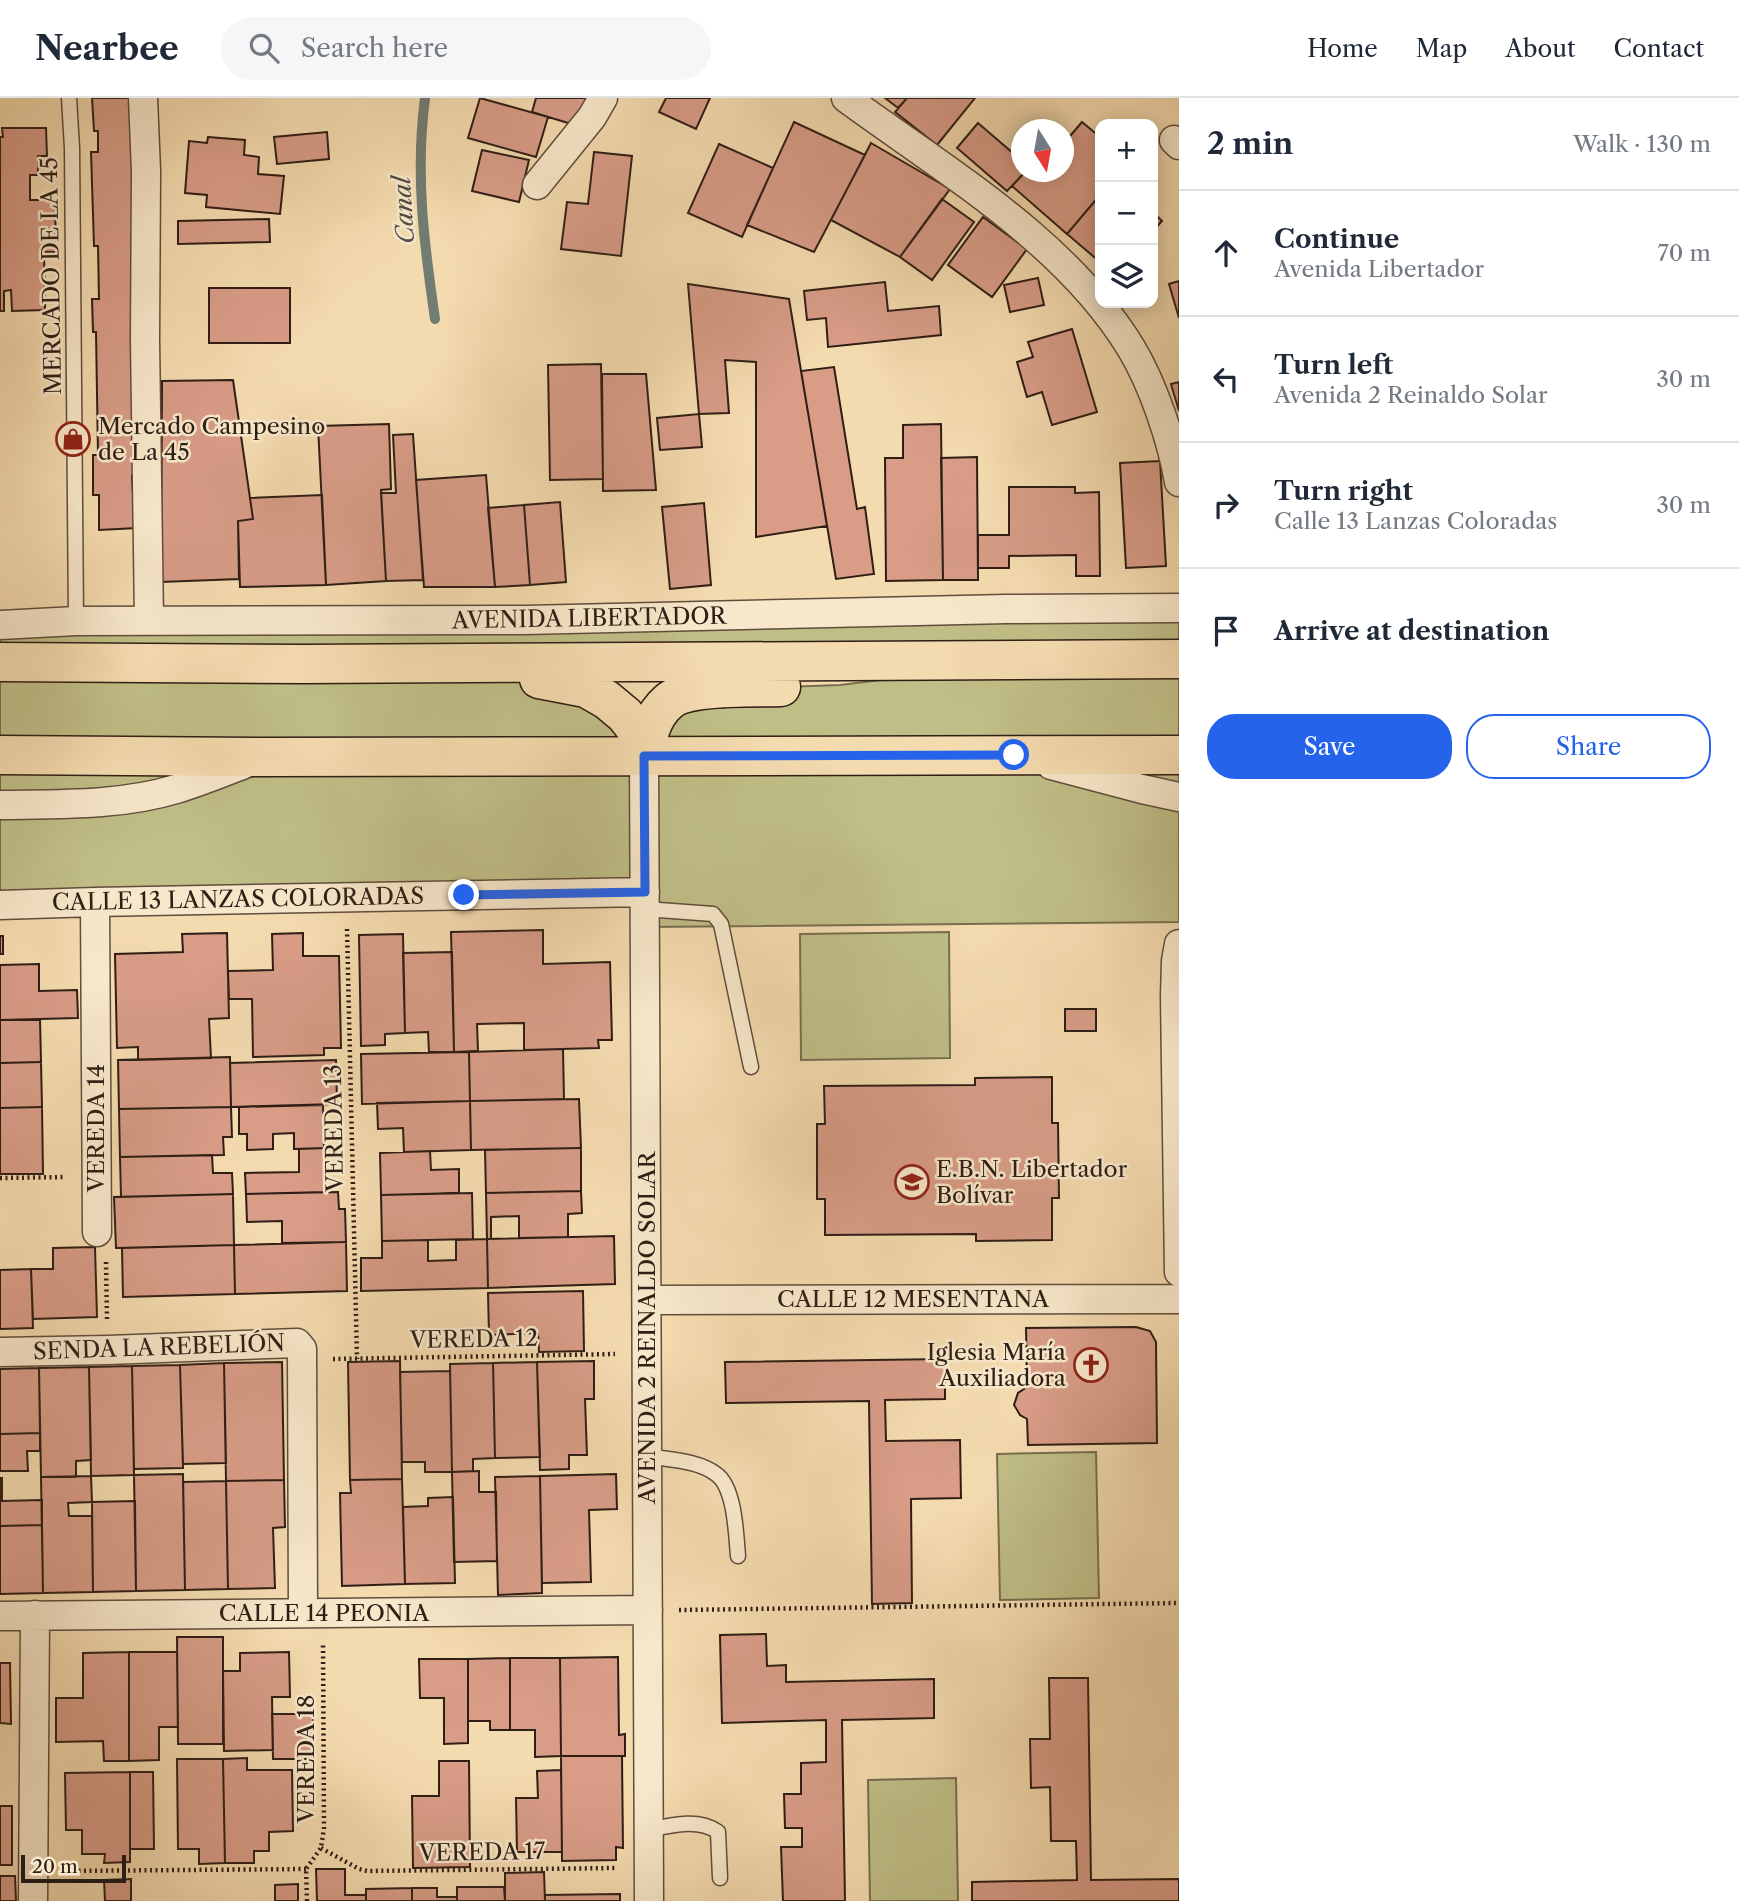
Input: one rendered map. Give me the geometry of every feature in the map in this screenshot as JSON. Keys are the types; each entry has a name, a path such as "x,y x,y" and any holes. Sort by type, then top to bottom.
{"main road":[{"name":"AVENIDA LIBERTADOR","path":"0,662 438,664 1179,659"},
{"path":"644,756 648,734 656,716 670,699 695,690 840,685 897,678 961,661"},
{"path":"438,664 586,688 625,715 636,729 644,756"},
{"path":"0,755 1179,755"}],"street":[{"path":"143,98 146,171 145,340 149,621"},
{"path":"537,185 592,117 603,98"},
{"path":"846,98 1005,214 1035,238 1082,283 1113,320 1133,350 1153,394 1179,482"},
{"name":"AVENIDA LIBERTADOR","path":"0,625 76,621 525,620 1006,609 1179,608"},
{"path":"1014,755 1179,797"},
{"name":"AVENIDA 2 REINALDO SOLAR","path":"644,756 649,1901"},
{"path":"0,805 125,799 175,789 265,757"},
{"name":"CALLE 13 LANZAS COLORADAS","path":"0,905 346,897 645,901"},
{"name":"VEREDA 14","path":"95,902 97,1233"},
{"path":"1179,944 1175,997 1179,1272"},
{"name":"CALLE 12 MESENTANA","path":"647,1300 1179,1299"},
{"name":"SENDA LA REBELIÓN","path":"0,1352 297,1343 302,1349 313,1613"},
{"name":"CALLE 14 PEONIA","path":"0,1616 648,1610"},
{"path":"33,1901 35,1615"}],"lane":[{"name":"MERCADO DE LA 45","path":"69,98 72,148 76,621"},
{"path":"645,901 713,914 721,924 751,1067"},
{"path":"648,1456 697,1465 717,1474 727,1490 733,1508 738,1556"},
{"path":"649,1829 678,1824 710,1826 718,1832 720,1878"}],"path":[{"name":"VEREDA 13","path":"346,897 357,1359"},
{"path":"0,1178 96,1177"},
{"path":"97,1233 106,1244 108,1350"},
{"name":"VEREDA 12","path":"301,1359 647,1353"},
{"path":"648,1610 1179,1603"},
{"name":"VEREDA 18","path":"306,1869 321,1848 324,1828 313,1613"},
{"name":"VEREDA 17","path":"321,1848 367,1871 649,1868"},
{"path":"33,1871 306,1869 307,1901"}],"shaded area":[{"path":"1179,608 1179,797 1014,755 265,757 175,789 0,805 0,625","holes":["445,664 897,678 840,685 695,690 625,715 607,700"]},
{"path":"643,757 644,891 0,903 0,807 73,806 265,759"},
{"path":"1014,757 1179,798 1179,922 646,927 646,758"},
{"path":"949,932 950,1058 801,1060 800,934"},
{"path":"1096,1452 1099,1598 1000,1600 997,1454"},
{"path":"956,1778 958,1901 870,1901 868,1780"}],"building":[{"path":"92,98 132,98 141,475 132,476 133,494 137,494 137,528 99,530 99,495 93,495 93,455 98,455 96,332 93,332 92,299 99,299 98,246 94,246 91,152 98,152 98,131 94,131"},
{"path":"480,98 548,117 536,157 468,138"},
{"path":"536,98 586,98 578,126 532,112"},
{"path":"666,98 710,98 696,129 659,112"},
{"path":"885,98 907,98 898,108"},
{"path":"907,98 975,98 937,145 895,112"},
{"path":"794,122 865,155 814,252 747,225"},
{"path":"1082,122 1095,133 1095,201 1067,234 1012,186 1016,182 1074,182 1074,131"},
{"path":"978,123 1011,151 1011,182 1016,182 1007,191 957,148"},
{"path":"2,128 46,128 47,156 38,156 38,175 30,175 30,200 55,200 56,252 44,252 45,310 12,311 11,290 4,291 4,311 0,311"},
{"path":"327,132 329,159 277,164 274,137"},
{"path":"208,137 245,140 244,155 259,157 258,174 284,176 280,214 206,207 207,195 185,193 189,141 207,143"},
{"path":"871,143 950,189 900,257 831,220"},
{"path":"719,144 773,168 742,237 688,213"},
{"path":"482,150 529,160 519,202 472,191"},
{"path":"594,152 632,156 621,256 561,249 567,202 588,204"},
{"path":"942,199 974,222 932,280 900,257"},
{"path":"1095,201 1095,258 1067,234"},
{"path":"983,217 1027,249 992,297 948,265"},
{"path":"269,219 270,242 178,244 178,221"},
{"path":"1038,278 1044,305 1010,312 1004,285"},
{"path":"1179,281 1179,318 1169,284"},
{"path":"885,282 888,311 939,306 941,335 828,347 826,318 807,320 804,291"},
{"path":"688,284 789,299 827,526 756,537 756,362 725,360 729,413 699,414"},
{"path":"209,288 290,288 290,343 209,343"},
{"path":"1072,329 1097,412 1052,425 1042,392 1027,397 1017,362 1033,357 1028,342"},
{"path":"601,364 603,479 550,480 548,365"},
{"path":"834,367 857,509 865,507 874,574 836,579 801,371"},
{"path":"602,374 646,374 656,490 603,491"},
{"path":"233,380 253,519 238,521 239,579 161,582 162,381"},
{"path":"1179,382 1179,411 1171,384"},
{"path":"699,414 702,447 660,450 657,418"},
{"path":"389,424 391,489 381,490 386,581 326,585 318,426"},
{"path":"941,424 943,580 886,581 885,458 903,458 903,425"},
{"path":"413,434 423,580 386,581 381,493 396,493 393,435"},
{"path":"977,457 978,580 943,580 941,458"},
{"path":"1160,461 1166,566 1126,568 1120,463"},
{"path":"486,475 495,587 424,587 416,480"},
{"path":"1009,487 1075,487 1075,493 1099,492 1100,576 1076,576 1076,555 1009,556 1009,568 978,568 978,535 1009,535"},
{"path":"322,495 326,585 240,587 238,521 253,519 250,498"},
{"path":"560,502 566,582 530,585 524,505"},
{"path":"704,503 711,585 670,589 662,507"},
{"path":"524,505 530,585 495,587 488,508"},
{"path":"543,930 543,964 610,962 612,1040 598,1040 599,1048 524,1050 524,1023 477,1024 478,1051 454,1052 451,932"},
{"path":"227,933 229,1018 209,1019 211,1058 138,1060 138,1047 117,1048 115,954 183,952 182,934"},
{"path":"303,933 303,956 339,956 341,1048 324,1048 324,1055 253,1057 252,999 229,999 228,971 273,970 272,934"},
{"path":"403,934 405,1033 385,1034 385,1045 361,1046 359,935"},
{"path":"0,936 3,936 3,954 0,954"},
{"path":"452,952 454,1052 429,1052 428,1032 405,1033 403,953"},
{"path":"39,964 39,991 77,990 78,1018 0,1020 0,965"},
{"path":"1065,1009 1096,1009 1096,1031 1065,1031"},
{"path":"40,1019 41,1062 0,1063 0,1020"},
{"path":"563,1049 564,1099 470,1101 469,1052"},
{"path":"469,1052 470,1101 362,1104 361,1054"},
{"path":"230,1057 231,1107 119,1109 118,1060"},
{"path":"336,1060 337,1104 231,1107 230,1063"},
{"path":"41,1062 42,1107 0,1108 0,1063"},
{"path":"1052,1077 1052,1123 1058,1123 1059,1198 1052,1198 1052,1240 976,1241 976,1234 825,1235 825,1199 817,1199 817,1124 825,1124 824,1086 975,1085 975,1078"},
{"path":"579,1099 581,1148 471,1150 470,1101"},
{"path":"470,1101 471,1150 404,1152 403,1128 378,1129 377,1103"},
{"path":"323,1105 324,1148 294,1149 294,1133 273,1134 273,1149 247,1150 247,1134 239,1134 239,1107"},
{"path":"42,1107 43,1174 0,1174 0,1108"},
{"path":"231,1107 232,1137 223,1137 224,1155 120,1157 119,1109"},
{"path":"326,1148 327,1192 246,1194 245,1173 299,1172 299,1149"},
{"path":"581,1148 581,1191 486,1193 485,1150"},
{"path":"430,1151 431,1170 459,1169 459,1193 381,1195 380,1153"},
{"path":"212,1155 213,1173 232,1173 233,1194 121,1197 120,1157"},
{"path":"581,1191 582,1213 568,1214 568,1237 519,1238 519,1216 491,1217 491,1239 487,1239 486,1193"},
{"path":"338,1192 339,1209 345,1209 346,1242 282,1243 282,1221 247,1222 246,1194"},
{"path":"472,1193 473,1239 382,1241 381,1195"},
{"path":"233,1194 234,1245 116,1248 114,1197"},
{"path":"614,1236 615,1284 488,1288 487,1239"},
{"path":"487,1239 488,1288 361,1291 361,1258 382,1258 382,1241 428,1240 428,1261 456,1260 456,1240"},
{"path":"346,1242 347,1291 235,1294 234,1245"},
{"path":"234,1245 235,1294 123,1297 122,1248"},
{"path":"95,1247 97,1317 33,1319 31,1269 53,1269 53,1248"},
{"path":"31,1269 33,1328 0,1329 0,1270"},
{"path":"583,1291 584,1351 539,1352 538,1333 489,1335 488,1293"},
{"name":"Iglesia María Auxiliadora","path":"1136,1327 1150,1331 1156,1342 1157,1443 1028,1445 1027,1419 1020,1415 1014,1405 1018,1393 1027,1387 1026,1328"},
{"path":"945,1359 945,1399 885,1400 886,1441 960,1440 961,1498 911,1499 912,1603 872,1604 869,1401 726,1403 725,1362"},
{"path":"400,1361 402,1479 350,1480 348,1362"},
{"path":"594,1361 594,1399 585,1399 587,1455 569,1455 569,1469 540,1470 537,1362"},
{"path":"282,1362 284,1480 226,1481 224,1363"},
{"path":"537,1362 540,1457 495,1458 493,1363"},
{"path":"224,1363 226,1463 183,1464 180,1365"},
{"path":"493,1363 495,1458 473,1459 473,1471 452,1472 450,1364"},
{"path":"180,1365 183,1468 134,1469 132,1366"},
{"path":"132,1366 134,1475 91,1476 89,1367"},
{"path":"89,1367 91,1460 76,1461 76,1477 41,1477 39,1368"},
{"path":"39,1368 40,1433 0,1434 0,1369"},
{"path":"450,1371 452,1472 425,1472 425,1462 402,1462 400,1372"},
{"path":"40,1433 40,1451 27,1451 28,1471 0,1471 0,1434"},
{"path":"479,1471 479,1492 496,1492 497,1561 454,1562 452,1472"},
{"path":"183,1474 185,1590 136,1591 134,1475"},
{"path":"616,1474 617,1509 589,1510 591,1582 542,1583 540,1476"},
{"path":"91,1476 92,1502 68,1503 69,1516 92,1516 93,1592 43,1593 41,1477"},
{"path":"540,1476 542,1593 498,1595 495,1477"},
{"path":"0,1478 2,1501 42,1500 42,1525 0,1526"},
{"path":"402,1479 405,1584 342,1586 340,1493 351,1493 350,1480"},
{"path":"284,1480 285,1527 273,1528 275,1588 228,1589 226,1481"},
{"path":"226,1481 228,1589 185,1590 183,1482"},
{"path":"453,1497 455,1583 405,1584 403,1507 428,1506 428,1498"},
{"path":"135,1501 136,1591 93,1592 92,1502"},
{"path":"42,1525 43,1593 0,1594 0,1526"},
{"path":"766,1634 767,1666 786,1665 786,1682 934,1679 934,1718 842,1720 845,1901 783,1901 781,1847 802,1847 802,1828 785,1828 784,1794 801,1794 801,1763 826,1762 826,1720 722,1723 720,1635"},
{"path":"177,1637 223,1637 223,1744 178,1744"},
{"path":"129,1652 177,1652 178,1727 159,1727 159,1760 129,1761"},
{"path":"129,1652 129,1761 104,1761 103,1741 56,1742 56,1698 83,1698 83,1653"},
{"path":"289,1652 290,1697 272,1697 273,1750 224,1751 223,1671 240,1671 240,1653"},
{"path":"618,1657 619,1735 625,1734 625,1756 561,1756 560,1658"},
{"path":"510,1658 510,1730 490,1730 490,1721 468,1721 468,1659"},
{"path":"510,1658 560,1658 561,1756 535,1757 535,1730 510,1730"},
{"path":"419,1659 468,1659 468,1743 444,1744 444,1698 420,1698"},
{"path":"0,1663 10,1663 11,1724 0,1723"},
{"path":"1049,1678 1088,1678 1091,1880 1179,1879 1179,1901 972,1901 972,1882 1077,1880 1076,1841 1051,1841 1050,1787 1031,1788 1030,1739 1050,1739"},
{"path":"272,1714 313,1714 313,1759 273,1759"},
{"path":"561,1756 622,1756 623,1848 616,1847 616,1860 562,1861"},
{"path":"247,1758 247,1770 292,1770 293,1831 269,1832 269,1851 254,1851 254,1863 225,1863 223,1759"},
{"path":"177,1759 223,1759 225,1863 199,1864 199,1849 178,1849"},
{"path":"439,1761 469,1761 470,1867 413,1868 412,1796 439,1796"},
{"path":"561,1770 562,1852 517,1852 516,1798 538,1798 537,1771"},
{"path":"130,1772 153,1772 154,1849 130,1849"},
{"path":"130,1772 130,1862 104,1863 105,1854 82,1854 82,1830 66,1830 65,1773"},
{"path":"0,1806 12,1806 12,1865 0,1865"},
{"path":"316,1869 345,1869 345,1895 366,1895 366,1901 317,1901"},
{"path":"544,1872 545,1901 505,1901 505,1873"},
{"path":"0,1876 15,1876 16,1901 0,1901"},
{"path":"131,1879 131,1901 105,1901 104,1880"},
{"path":"298,1884 298,1901 275,1901 275,1885"},
{"path":"457,1887 504,1887 505,1901 457,1901"},
{"path":"412,1888 437,1888 437,1897 457,1897 457,1901 412,1901"},
{"path":"412,1888 412,1901 366,1901 366,1889"},
{"path":"620,1894 620,1901 545,1901 545,1895"}],"waterway":[{"name":"Canal","path":"425,98 421,182 424,236 435,319"}],"place":[{"name":"Mercado Campesino de La 45","path":"73,439"},
{"name":"E.B.N. Libertador Bolívar","path":"912,1182"},
{"name":"Iglesia María Auxiliadora","path":"1091,1365"}],"route":[{"path":"464,895 645,892 644,756 1014,755"}]}
